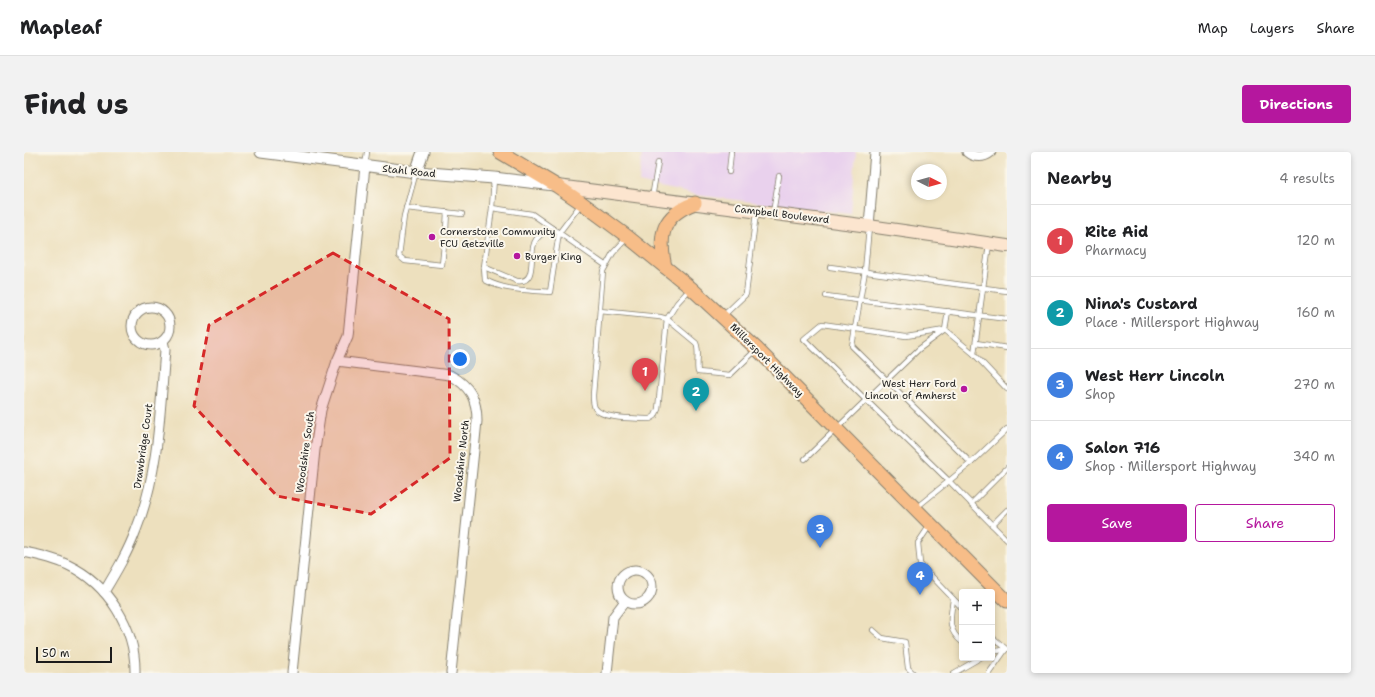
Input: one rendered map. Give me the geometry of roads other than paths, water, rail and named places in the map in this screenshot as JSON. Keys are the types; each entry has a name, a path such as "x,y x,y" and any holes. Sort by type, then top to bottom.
{"main road":[{"name":"Millersport Highway","path":"500,152 582,202 692,288 757,349 1007,602"},
{"name":"Campbell Boulevard","path":"557,186 773,213 1007,246"},
{"path":"665,267 661,244 666,225 675,213 682,208 695,203"}],"street":[{"name":"Stahl Road","path":"261,152 296,154 365,166 416,172 494,178 557,186"},
{"path":"416,172 423,152"},
{"path":"869,226 875,152"},
{"path":"967,152 977,157 987,156 991,152"},
{"name":"Woodshire South","path":"292,673 315,450 321,410 337,361 348,336 365,166"},
{"name":"Drawbridge Court","path":"154,307 165,313 170,324 167,336 163,340 158,344 151,345 145,344 135,336 132,324 137,313 142,309 154,307"},
{"name":"Drawbridge Court","path":"104,592 129,548 137,529 148,493 156,450 166,350 163,340"},
{"name":"Woodshire North","path":"337,361 450,375 459,380 467,388 474,399 477,409 477,421 451,673"},
{"path":"24,552 49,557 68,565 82,573 104,592 117,610 129,635 133,652 135,673"},
{"path":"607,673 613,618 625,601"}],"lane":[{"path":"365,166 368,152"},
{"path":"729,172 731,152"},
{"path":"652,198 658,162"},
{"path":"416,172 404,216 399,256 405,261 442,265 444,244"},
{"path":"773,213 779,176"},
{"path":"494,178 492,208 484,267 485,280 508,289 550,292 558,233 582,202"},
{"path":"406,208 462,214"},
{"path":"492,208 532,214 605,265"},
{"path":"723,316 746,294 756,211"},
{"path":"446,230 448,212"},
{"path":"869,226 865,272 852,346 970,463"},
{"path":"484,267 517,281 521,282 526,280 530,276 534,243 539,236 552,228"},
{"path":"628,237 613,253 603,271 593,395 595,408 600,413 608,416 650,419 655,416 658,409 667,319 677,303 692,288"},
{"path":"974,354 990,244"},
{"path":"830,267 1007,291"},
{"path":"826,296 1007,319"},
{"path":"600,311 667,319 696,343 698,348 696,364 698,372 730,375 757,349"},
{"path":"805,458 919,349 945,330 948,311"},
{"path":"1007,389 974,354 945,330 906,336 822,324 804,339 1007,540"},
{"path":"976,343 1007,348"},
{"path":"914,509 970,463 1007,428"},
{"path":"971,504 1007,468"},
{"path":"992,525 1007,510"},
{"path":"930,525 918,542 920,564 959,605"},
{"path":"953,599 951,625 953,634 959,639"},
{"path":"873,630 882,638 905,642 908,668 913,673"},
{"path":"995,640 1006,649"},
{"path":"995,651 1006,649"},
{"path":"989,673 1006,649"},
{"path":"954,673 975,661"}],"place":[{"name":"Cornerstone Community FCU Getzville","path":"432,237"},
{"name":"Burger King","path":"517,256"},
{"name":"West Herr Ford Lincoln of Amherst","path":"964,389"},
{"name":"Rite Aid","path":"645,391"},
{"name":"Nina's Custard","path":"696,411"},
{"name":"West Herr Lincoln","path":"820,548"},
{"name":"Salon 716","path":"920,595"}]}
